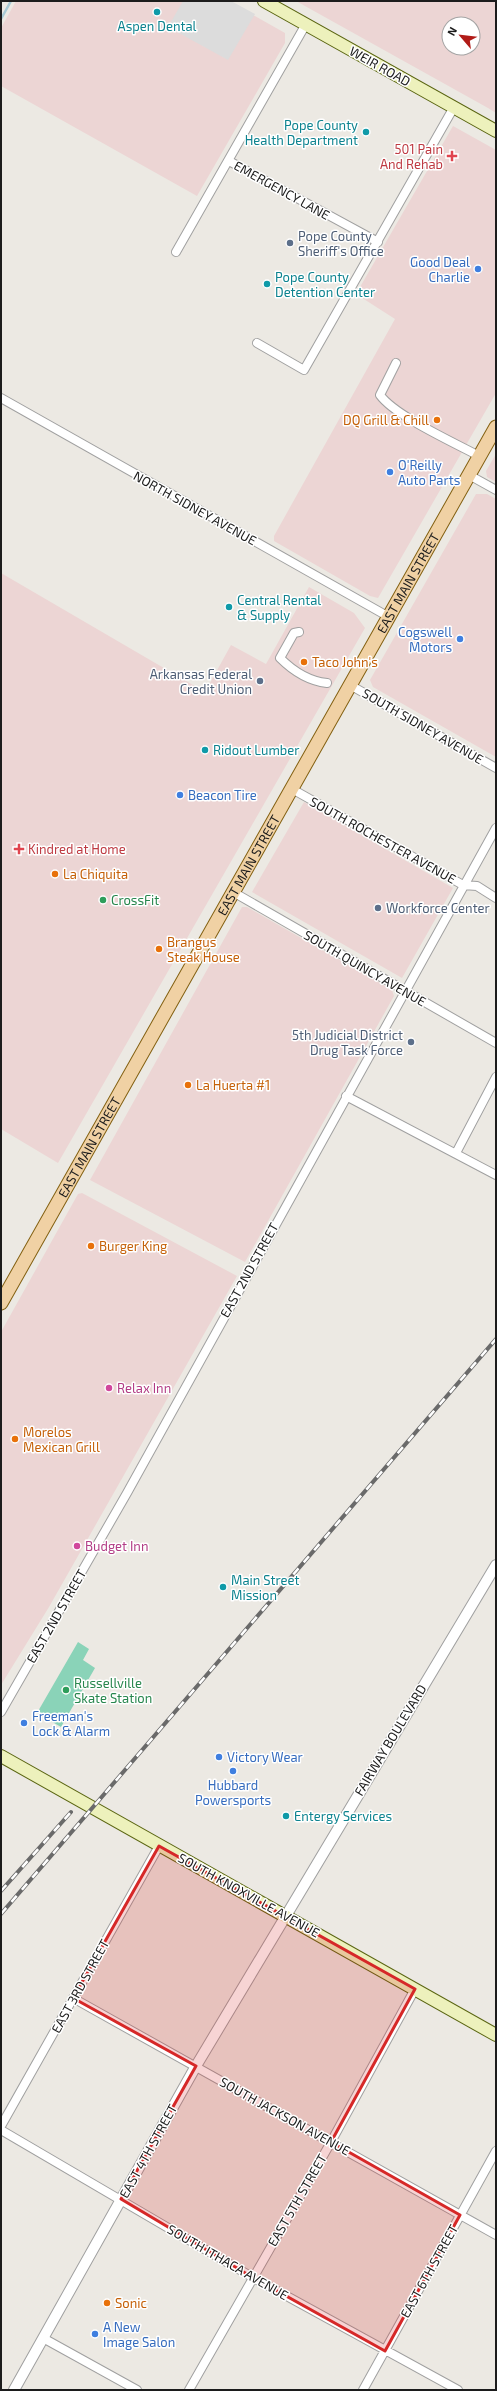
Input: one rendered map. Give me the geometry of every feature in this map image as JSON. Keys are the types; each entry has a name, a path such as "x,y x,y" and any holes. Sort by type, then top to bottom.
{"main road":[{"name":"WEIR ROAD","path":"264,1 496,131"},
{"name":"EAST MAIN STREET","path":"1,1303 496,427"},
{"name":"SOUTH KNOXVILLE AVENUE","path":"1,1756 496,2035"}],"street":[{"path":"176,252 306,24"},
{"path":"257,343 304,370 454,107"},
{"name":"EMERGENCY LANE","path":"229,161 378,242"},
{"path":"396,363 380,395 385,402 401,414 480,456"},
{"name":"NORTH SIDNEY AVENUE","path":"1,398 388,617"},
{"path":"469,475 496,490"},
{"path":"299,632 294,633 280,658 303,676 315,682 327,683"},
{"name":"SOUTH SIDNEY AVENUE","path":"350,685 496,768"},
{"name":"SOUTH ROCHESTER AVENUE","path":"292,789 463,885 477,886 496,898"},
{"name":"EAST 2ND STREET","path":"1,1712 127,1493 496,828"},
{"name":"SOUTH QUINCY AVENUE","path":"233,892 496,1042"},
{"path":"456,1153 496,1077"},
{"path":"346,1096 496,1175"},
{"name":"FAIRWAY BOULEVARD","path":"285,1915 496,1565"},
{"name":"EAST 3RD STREET","path":"1,2126 159,1846"},
{"name":"EAST 4TH STREET","path":"14,2390 196,2066 285,1915"},
{"name":"EAST 5TH STREET","path":"189,2390 252,2277 331,2142 414,1988"},
{"name":"SOUTH JACKSON AVENUE","path":"73,1998 496,2235"},
{"name":"SOUTH ITHACA AVENUE","path":"1,2130 252,2277 458,2390"},
{"name":"EAST 6TH STREET","path":"363,2390 496,2151"},
{"path":"43,2338 136,2390"}],"highlighted area":[{"path":"159,1846 415,1989 331,2142 460,2215 385,2351 252,2277 121,2199 196,2066 73,1998"}],"shaded area":[{"path":"16,1 228,1 285,33 285,43 197,196 1,86 1,28"},
{"path":"183,1 231,1 255,14 228,60 168,27"},
{"path":"296,1 496,1 496,113 488,108"},
{"path":"453,126 496,150 496,393 378,598 370,596 274,541 274,536 395,319 356,294"},
{"path":"496,454 496,482 487,477 486,471"},
{"path":"476,494 487,494 496,499 496,757 373,687 370,680"},
{"path":"1,573 205,692 231,645 266,664 309,587 354,613 365,628 58,1163 1,1129"},
{"path":"304,802 453,888 402,978 252,892"},
{"path":"242,907 247,907 392,990 394,996 245,1262 90,1180"},
{"path":"82,1193 237,1276 49,1607 1,1685 1,1332 78,1194"}],"green space":[{"name":"Russellville Skate Station","path":"78,1642 89,1649 83,1660 95,1668 61,1727 37,1713"}],"waterway":[{"path":"1,19 11,1"}],"railway":[{"path":"1,1914 496,1339"},
{"path":"1,1891 71,1812"}],"place":[{"name":"Aspen Dental","path":"157,12"},
{"name":"Pope County Health Department","path":"366,132"},
{"name":"501 Pain And Rehab","path":"452,156"},
{"name":"Pope County Sheriff's Office","path":"290,243"},
{"name":"Good Deal Charlie","path":"478,269"},
{"name":"Pope County Detention Center","path":"267,284"},
{"name":"DQ Grill & Chill","path":"437,420"},
{"name":"O'Reilly Auto Parts","path":"390,472"},
{"name":"Central Rental & Supply","path":"229,607"},
{"name":"Cogswell Motors","path":"460,639"},
{"name":"Taco John's","path":"304,662"},
{"name":"Arkansas Federal Credit Union","path":"260,681"},
{"name":"Ridout Lumber","path":"205,750"},
{"name":"Beacon Tire","path":"180,795"},
{"name":"Kindred at Home","path":"19,849"},
{"name":"La Chiquita","path":"55,874"},
{"name":"CrossFit","path":"103,900"},
{"name":"Workforce Center","path":"378,908"},
{"name":"Brangus Steak House","path":"159,949"},
{"name":"5th Judicial District Drug Task Force","path":"411,1042"},
{"name":"La Huerta #1","path":"188,1085"},
{"name":"Burger King","path":"91,1246"},
{"name":"Relax Inn","path":"109,1388"},
{"name":"Morelos Mexican Grill","path":"15,1439"},
{"name":"Budget Inn","path":"77,1546"},
{"name":"Main Street Mission","path":"223,1587"},
{"name":"Russellville Skate Station","path":"66,1690"},
{"name":"Freeman's Lock & Alarm","path":"24,1723"},
{"name":"Victory Wear","path":"219,1757"},
{"name":"Hubbard Powersports","path":"233,1771"},
{"name":"Entergy Services","path":"286,1816"},
{"name":"Sonic","path":"107,2303"},
{"name":"A New Image Salon","path":"95,2334"}]}
